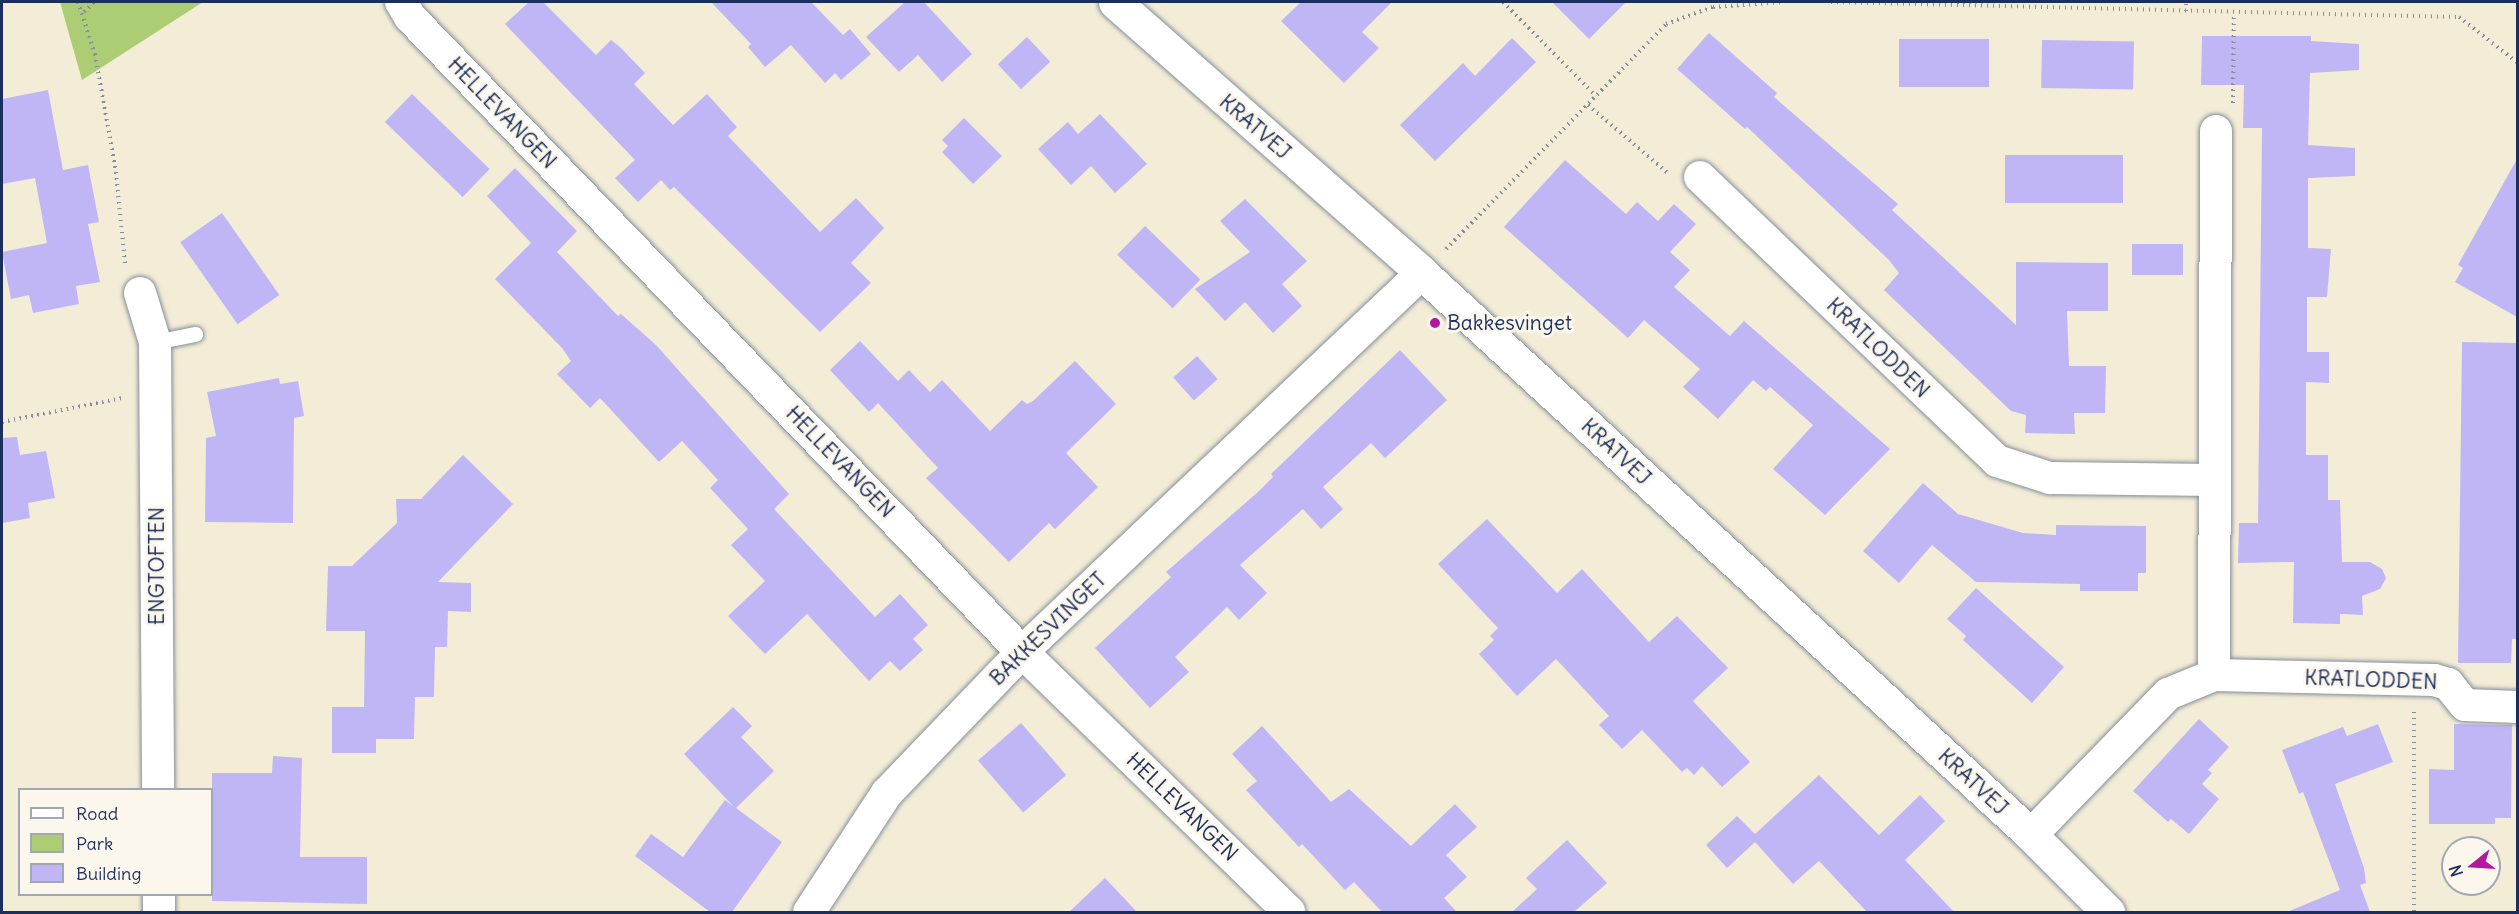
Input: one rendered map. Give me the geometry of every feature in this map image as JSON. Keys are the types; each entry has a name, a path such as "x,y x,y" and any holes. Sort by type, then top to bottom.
{"street":[{"name":"HELLEVANGEN","path":"401,2 410,17 1023,652 1289,912"},
{"name":"KRATVEJ","path":"1115,2 1422,273 2031,835 2108,912"},
{"path":"2214,675 2216,131"},
{"name":"KRATLODDEN","path":"1700,177 1997,461 2050,478 2215,480"},
{"name":"BAKKESVINGET","path":"809,912 887,793 1023,652 1422,273"},
{"name":"ENGTOFTEN","path":"140,293 155,342 158,788"},
{"name":"KRATLODDEN","path":"2031,835 2168,694 2214,675 2414,680 2448,684 2465,705 2517,707"},
{"path":"159,896 159,912"}],"lane":[{"path":"155,342 195,334"}],"path":[{"path":"78,2 84,12 116,172 126,275 140,293"},
{"path":"84,12 94,2"},
{"path":"1503,2 1596,96"},
{"path":"1422,273 1666,24 1713,7 1784,2"},
{"path":"1832,2 2459,17 2517,63"},
{"path":"2186,2 2186,11"},
{"path":"2216,131 2233,106 2234,13"},
{"path":"1588,105 1666,174 1700,177"},
{"path":"2,422 156,392"},
{"path":"2414,680 2414,912"}],"green space":[{"path":"60,2 203,2 82,80"}],"building":[{"path":"529,2 543,2 596,55 611,40 620,47 645,73 634,84 673,125 707,94 737,127 728,136 820,232 856,198 884,228 851,263 871,283 820,332 674,187 670,190 661,180 638,202 615,178 635,160 505,24"},
{"path":"711,2 811,2 843,35 850,29 871,54 841,80 835,73 825,83 791,45 765,67 748,47 751,44"},
{"path":"905,2 924,2 972,54 942,82 918,55 899,72 866,37"},
{"path":"1301,2 1392,2 1362,32 1379,48 1344,83 1281,21"},
{"path":"1552,2 1626,2 1589,39"},
{"path":"1709,33 1777,93 1774,97 1898,204 1892,210 2016,325 2016,262 2108,263 2108,311 2067,311 2069,366 2106,366 2105,413 2074,413 2075,434 2025,433 2026,415 2011,411 1884,290 1899,273 1889,260 1747,127 1745,129 1677,69"},
{"path":"2202,36 2311,36 2311,41 2359,44 2359,70 2310,73 2308,145 2355,148 2355,176 2308,178 2308,248 2331,249 2327,297 2307,297 2307,352 2329,352 2329,383 2306,382 2306,455 2328,455 2328,500 2340,500 2342,562 2370,562 2382,569 2386,578 2380,589 2362,596 2363,615 2340,614 2340,624 2293,623 2294,562 2238,563 2239,523 2258,523 2262,128 2243,128 2244,85 2201,85"},
{"path":"1027,37 1050,62 1021,89 998,64"},
{"path":"1512,38 1536,62 1435,161 1400,125 1463,63 1475,76"},
{"path":"1899,39 1989,39 1989,87 1899,87"},
{"path":"2042,40 2134,42 2133,90 2041,88"},
{"path":"48,90 63,170 88,165 99,222 88,224 100,282 76,286 79,304 33,313 29,295 11,299 2,252 47,243 35,178 2,184 2,99"},
{"path":"412,94 490,169 463,197 385,122"},
{"path":"1100,114 1147,164 1115,193 1091,166 1071,185 1038,149 1068,122 1078,134"},
{"path":"964,118 1002,156 973,184 942,152 948,146 942,140"},
{"path":"2005,155 2123,155 2123,203 2005,203"},
{"path":"2517,159 2517,317 2455,282 2463,268 2458,265"},
{"path":"1565,160 1626,214 1637,202 1658,221 1674,204 1696,224 1670,252 1690,270 1674,287 1730,336 1744,321 1890,449 1825,515 1773,469 1813,425 1770,387 1766,391 1753,380 1718,419 1683,387 1700,369 1644,320 1628,338 1504,227"},
{"path":"515,168 577,231 557,252 618,316 621,314 656,345 789,494 774,509 875,617 900,594 928,625 913,639 923,650 900,671 890,661 869,681 807,614 765,654 728,616 765,581 731,545 748,529 710,488 718,480 682,441 659,462 600,398 590,408 557,374 571,361 562,348 495,279 531,243 487,196"},
{"path":"1245,199 1307,261 1282,284 1302,306 1273,333 1245,302 1225,321 1195,289 1250,252 1220,221"},
{"path":"222,213 279,295 238,324 180,242"},
{"path":"1145,226 1200,279 1173,308 1117,255"},
{"path":"2132,244 2183,244 2183,275 2132,275"},
{"path":"860,341 898,381 909,370 930,392 942,380 990,431 1022,400 1027,404 1033,401 1075,361 1116,404 1066,453 1098,487 1055,529 1049,523 1009,562 926,478 938,468 878,403 869,412 830,370"},
{"path":"2462,342 2517,343 2517,639 2512,639 2511,663 2458,663"},
{"path":"1400,350 1447,400 1385,458 1371,443 1323,487 1343,509 1321,529 1303,509 1240,565 1267,593 1239,620 1227,607 1175,657 1189,672 1150,708 1095,648 1171,577 1166,572 1258,492 1273,477 1271,474"},
{"path":"1197,356 1218,379 1194,400 1173,377"},
{"path":"279,378 280,384 298,381 304,416 294,418 293,523 205,522 206,438 216,436 207,392"},
{"path":"17,437 20,455 46,451 55,498 28,503 30,518 2,523 2,438"},
{"path":"463,455 513,504 438,582 471,583 471,612 448,611 447,647 435,647 434,697 415,697 414,739 376,739 376,753 332,753 332,707 364,707 365,631 326,631 328,566 352,566 397,523 396,499 421,499"},
{"path":"1923,483 1958,514 2023,533 2056,535 2056,525 2146,526 2146,573 2138,573 2138,591 2080,591 2080,584 1976,582 1932,545 1899,583 1863,551"},
{"path":"1487,519 1557,593 1582,569 1649,642 1677,616 1728,668 1693,701 1750,762 1722,787 1702,766 1694,775 1687,768 1682,772 1642,730 1622,749 1599,725 1609,716 1556,659 1517,696 1479,654 1494,640 1490,636 1498,628 1438,564"},
{"path":"1976,588 2064,667 2032,703 1963,640 1966,636 1947,619"},
{"path":"733,707 752,726 741,737 774,771 736,808 782,842 732,912 710,912 635,856 651,834 683,857 725,800 734,807 684,754"},
{"path":"2199,719 2229,747 2208,770 2212,773 2202,784 2219,799 2189,834 2171,819 2168,822 2133,791"},
{"path":"1021,723 1066,775 1023,812 978,760"},
{"path":"2378,724 2393,762 2335,784 2364,868 2366,883 2360,885 2370,912 2287,912 2340,890 2303,792 2299,794 2282,750 2343,727 2347,736"},
{"path":"2454,724 2512,725 2511,818 2495,818 2495,824 2429,824 2429,769 2454,770"},
{"path":"1262,726 1331,802 1349,789 1411,846 1455,804 1477,827 1446,855 1467,877 1444,898 1457,912 1382,912 1354,882 1345,890 1302,844 1299,847 1246,790 1257,781 1232,754"},
{"path":"273,756 302,758 300,857 367,857 367,904 212,901 212,773 272,773"},
{"path":"1819,775 1879,835 1920,795 1945,821 1905,860 1954,912 1867,912 1819,861 1793,884 1755,842 1727,868 1706,845 1737,816 1755,834"},
{"path":"1567,840 1607,883 1574,912 1512,912 1537,889 1526,878"},
{"path":"1105,878 1137,912 1069,912"}],"place":[{"name":"Bakkesvinget","path":"1435,323"}]}
